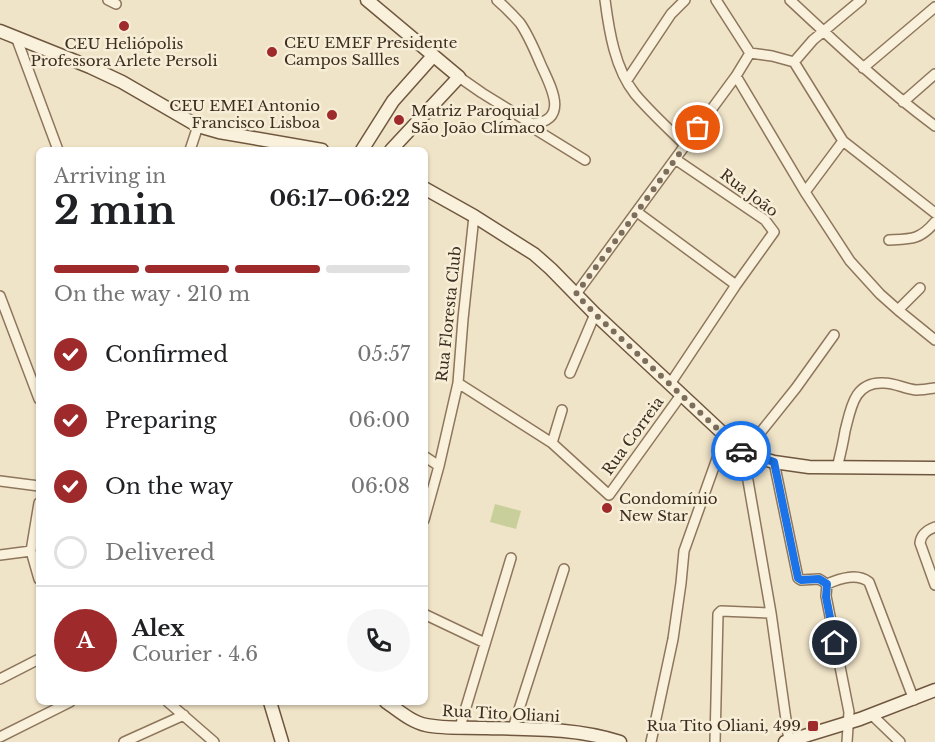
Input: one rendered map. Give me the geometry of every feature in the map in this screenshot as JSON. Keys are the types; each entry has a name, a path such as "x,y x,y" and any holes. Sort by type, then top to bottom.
{"main road":[{"path":"367,0 459,76 394,147"},
{"path":"0,32 101,72 198,126 219,132 305,147"},
{"path":"364,147 393,100 433,56"},
{"path":"428,190 534,254 743,452 774,462 809,467 935,468"},
{"path":"787,742 802,740 914,700 935,690"},
{"path":"271,705 282,742"},
{"name":"Rua Tito Oliani","path":"391,705 425,725 513,728 578,737 600,736 620,742"}],"street":[{"path":"496,0 510,12 525,31 553,90 555,105 553,113 544,122 532,124"},
{"path":"605,0 619,63 634,93 685,145"},
{"path":"627,80 671,14 685,0"},
{"path":"716,0 750,53 794,62 843,141 935,213"},
{"path":"790,0 863,68 935,126"},
{"path":"794,62 813,40 861,0"},
{"path":"863,68 935,7"},
{"path":"16,37 57,147"},
{"path":"576,294 736,76 750,53"},
{"path":"903,102 935,74"},
{"path":"459,76 532,124 537,131 585,160"},
{"path":"736,76 805,192 850,261 880,294 935,340"},
{"path":"191,147 198,126"},
{"path":"805,192 843,141"},
{"name":"Rua João","path":"675,159 765,220 774,232 736,285"},
{"path":"637,212 736,285 670,384"},
{"name":"Rua Floresta Club","path":"428,502 459,383 474,216"},
{"path":"889,240 910,240 919,237 935,222"},
{"path":"898,310 920,288"},
{"path":"0,296 36,391"},
{"path":"570,373 595,314"},
{"path":"787,742 771,613 743,452 801,381 834,334"},
{"path":"837,468 851,407 861,389 876,382 916,390 935,388"},
{"path":"459,383 552,443 562,410"},
{"name":"Rua Correia","path":"552,443 609,495 681,395"},
{"path":"651,742 673,639 684,551 725,436"},
{"path":"428,459 439,466"},
{"path":"774,462 798,578 801,580 819,579 827,584 857,576 863,577 872,585 914,700"},
{"path":"0,481 36,486"},
{"path":"36,519 30,550 36,569"},
{"path":"935,527 925,532 920,543 935,585"},
{"path":"0,555 30,550"},
{"path":"460,727 511,558"},
{"path":"513,728 564,569"},
{"path":"827,584 826,597 849,712 847,742"},
{"path":"714,742 718,614 721,611 771,613"},
{"path":"428,616 485,643"},
{"path":"0,679 36,661"},
{"path":"0,737 64,705"},
{"path":"172,705 214,742"},
{"path":"124,742 184,715"},
{"path":"872,715 900,742"}],"green space":[{"path":"495,504 521,511 516,529 490,522"}],"way so far":[{"path":"698,128 576,294 741,451"}],"place":[{"name":"CEU Heliópolis Professora Arlete Persoli","path":"124,26"},
{"name":"CEU EMEF Presidente Campos Sallles","path":"272,52"},
{"name":"CEU EMEI Antonio Francisco Lisboa","path":"332,115"},
{"name":"Matriz Paroquial São João Clímaco","path":"399,120"},
{"name":"Condomínio New Star","path":"607,508"},
{"name":"Rua Tito Oliani, 499","path":"813,726"}],"route":[{"path":"741,451 774,462 798,578 801,580 819,579 827,584 826,597 835,643"}]}
